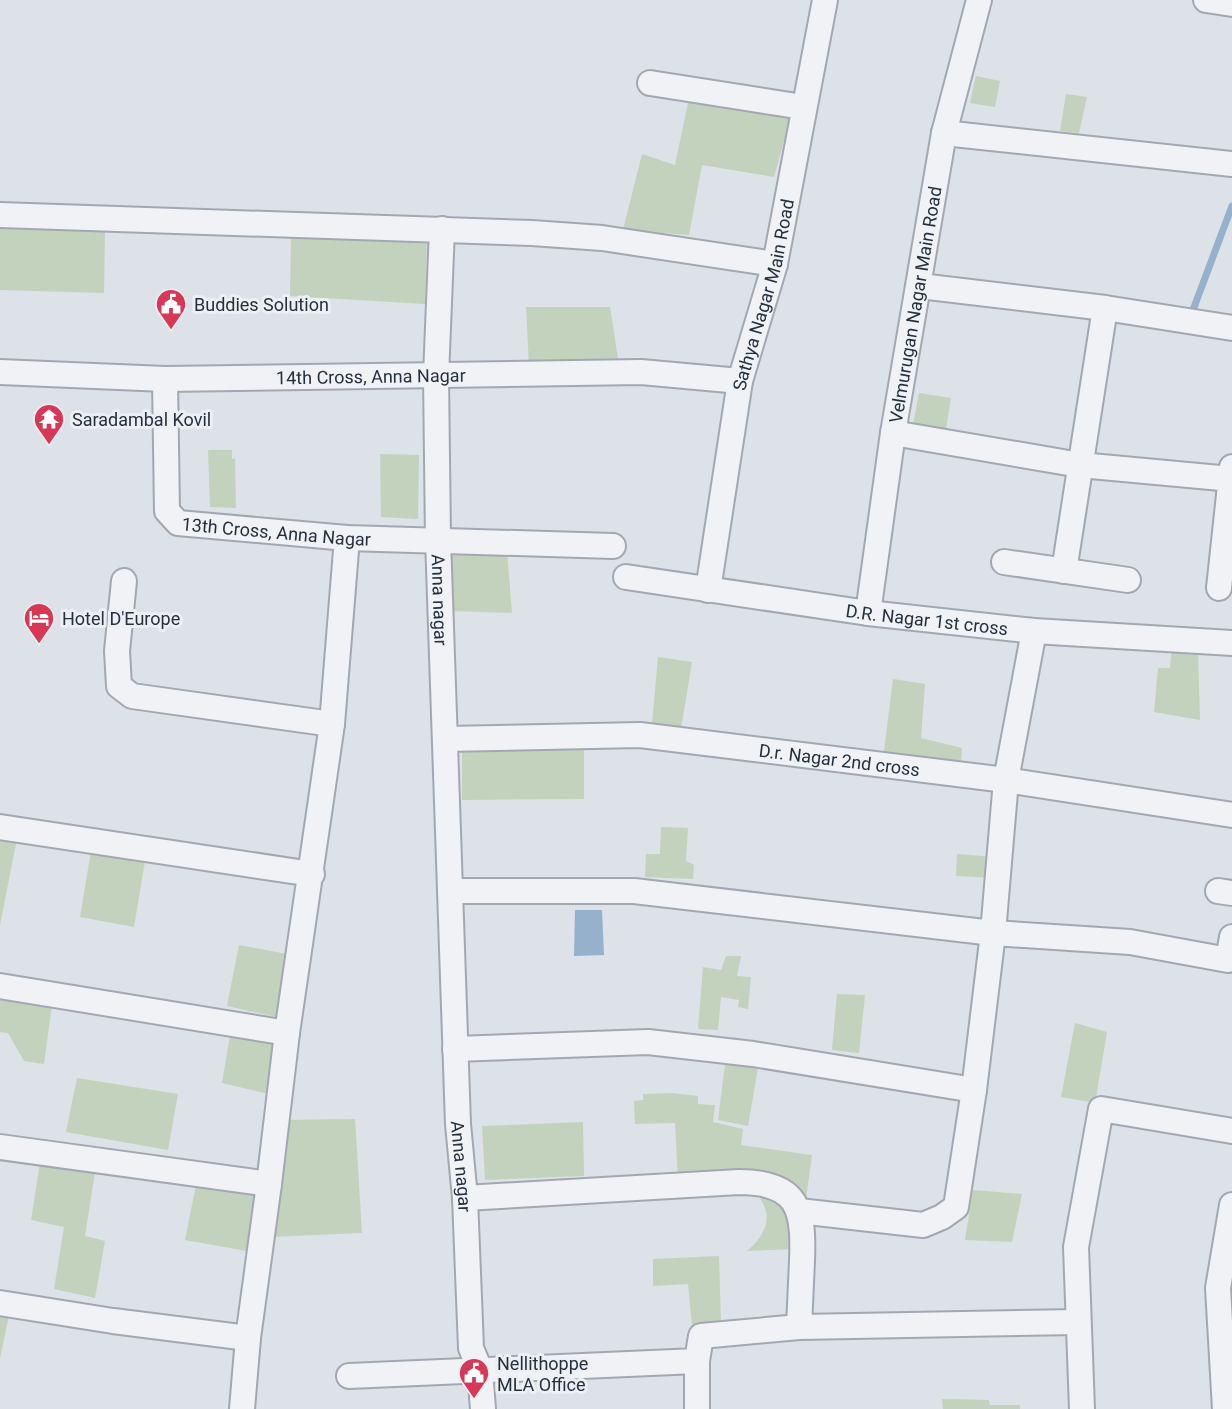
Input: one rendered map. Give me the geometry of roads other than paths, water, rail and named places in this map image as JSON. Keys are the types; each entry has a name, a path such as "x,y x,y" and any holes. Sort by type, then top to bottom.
{"street":[{"name":"Sathya Nagar Main Road","path":"708,590 740,381 775,264 825,0"},
{"name":"Velmurugan Nagar Main Road","path":"868,613 893,433 944,133 978,0"},
{"path":"1206,0 1232,4"},
{"path":"650,83 803,107"},
{"path":"944,133 1232,164"},
{"path":"0,215 442,229 594,237 775,264"},
{"name":"Anna nagar","path":"442,229 436,376 438,539 455,1049 471,1348 480,1370 483,1409"},
{"path":"920,286 1232,328"},
{"path":"1064,571 1105,309"},
{"name":"14th Cross, Anna Nagar","path":"0,372 165,379 641,372 740,381"},
{"name":"13th Cross, Anna Nagar","path":"165,379 167,511 178,523 347,538 438,539"},
{"path":"893,433 1080,465 1231,475 1219,588"},
{"path":"242,1409 248,1338 270,1184 287,1034 332,724 347,538"},
{"path":"438,539 613,546"},
{"path":"1004,562 1128,580"},
{"name":"D.R. Nagar 1st cross","path":"626,577 868,613 1034,631 1232,643"},
{"path":"124,581 117,651 119,686 132,696 332,724"},
{"path":"799,1211 923,1225 956,1207 974,1090 993,933 1006,780 1034,631"},
{"name":"D.r. Nagar 2nd cross","path":"445,739 640,735 1006,780 1232,815"},
{"path":"0,827 312,874"},
{"path":"450,891 634,891 993,933 1130,942 1228,960 1232,937"},
{"path":"0,986 287,1034"},
{"path":"455,1049 649,1042 753,1054 974,1090"},
{"path":"1082,1409 1076,1247 1101,1110 1232,1131"},
{"path":"0,1147 270,1184"},
{"path":"465,1198 757,1182 770,1185 785,1193 799,1211 804,1231 799,1327"},
{"path":"1225,1409 1218,1288 1232,1205"},
{"path":"0,1303 248,1338"},
{"path":"697,1409 697,1361 701,1336 799,1327 1078,1322"},
{"path":"349,1376 697,1361"}],"water":[{"path":"575,910 602,910 604,955 574,956"}],"waterway":[{"path":"1193,310 1232,206"}],"place":[{"name":"Buddies Solution","path":"171,331"},
{"name":"Saradambal Kovil","path":"49,446"},
{"name":"Hotel D'Europe","path":"39,645"},
{"name":"Nellithoppe MLA Office","path":"474,1400"}]}
